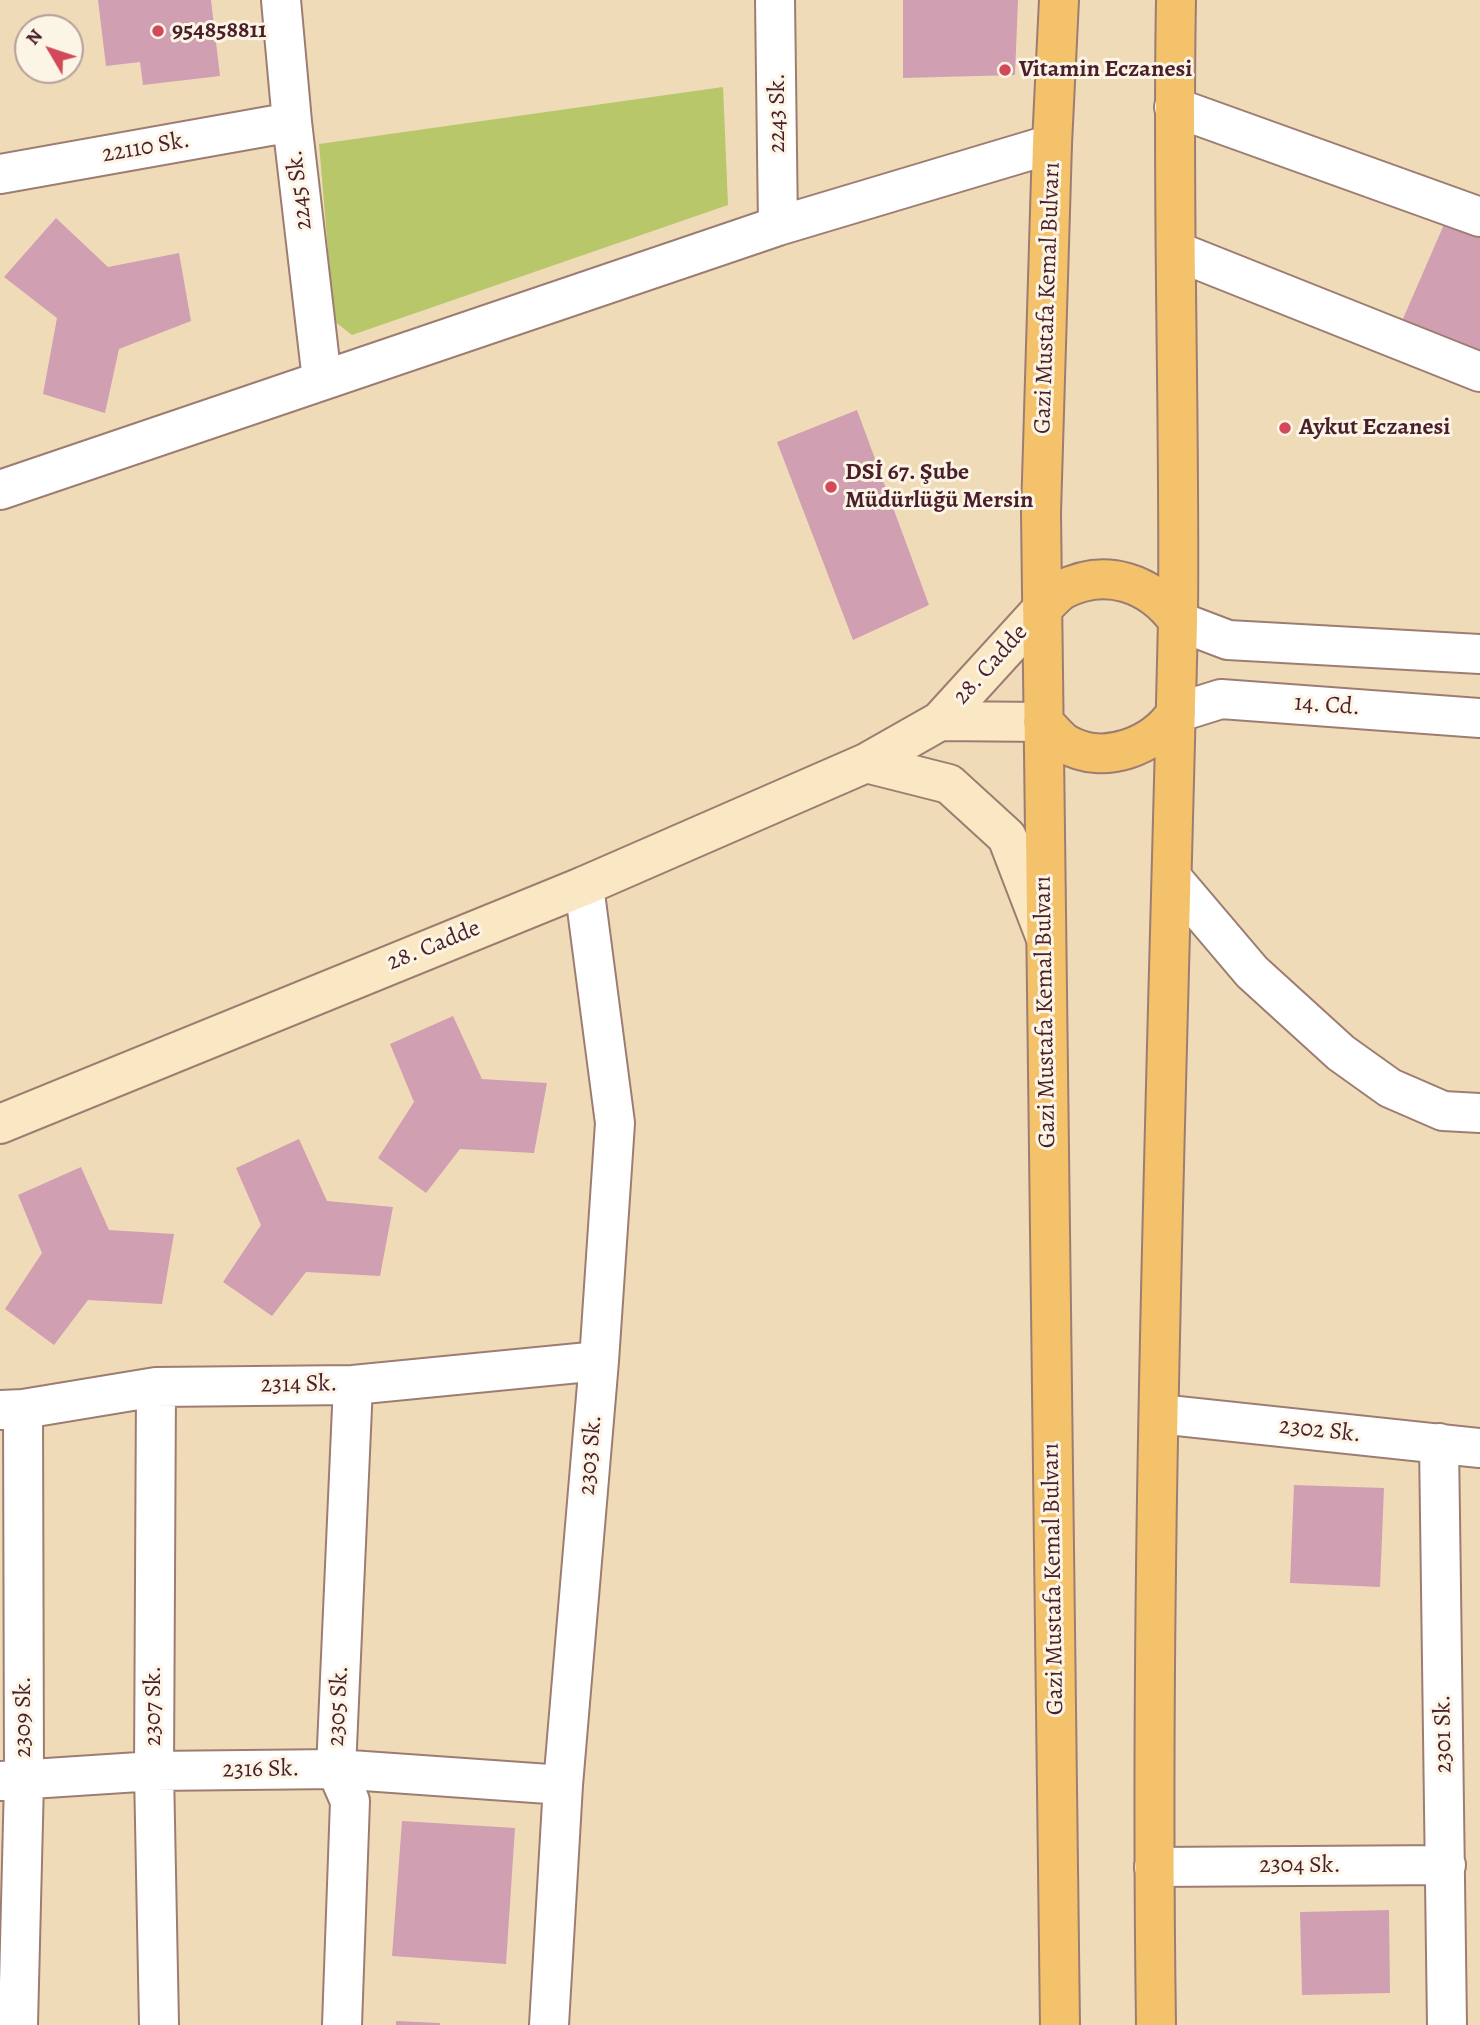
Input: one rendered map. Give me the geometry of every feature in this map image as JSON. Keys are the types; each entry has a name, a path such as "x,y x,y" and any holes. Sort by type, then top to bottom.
{"highway":[{"name":"Gazi Mustafa Kemal Bulvarı","path":"1059,0 1041,513 1060,2025"},
{"path":"1156,2025 1153,1867 1159,1414 1180,501 1174,107 1176,0"},
{"path":"1042,609 1060,591 1083,582 1107,579 1130,583 1152,593 1168,607 1178,621"},
{"path":"1043,722 1066,744 1087,751 1109,753 1132,748 1152,739 1168,725 1176,713"}],"street":[{"name":"2245 Sk.","path":"281,0 292,122 322,380"},
{"name":"2243 Sk.","path":"775,0 778,226"},
{"path":"1174,107 1480,218"},
{"name":"22110 Sk.","path":"0,174 292,122"},
{"path":"0,490 778,226 1052,144"},
{"path":"1176,251 1480,372"},
{"name":"28. Cadde","path":"0,1124 584,886 866,763 940,721 1042,609"},
{"path":"1178,621 1228,640 1480,654"},
{"name":"14. Cd.","path":"1176,713 1221,699 1480,718"},
{"name":"28. Cadde","path":"940,721 1043,722"},
{"path":"866,763 949,784 1007,837 1045,936"},
{"path":"1173,879 1252,971 1341,1053 1390,1088 1443,1111 1480,1113"},
{"name":"2303 Sk.","path":"549,2025 563,1785 599,1361 615,1123 584,886"},
{"name":"2314 Sk.","path":"11,1409 156,1387 353,1385 599,1361"},
{"name":"2305 Sk.","path":"342,2025 350,1801 336,1769 353,1385"},
{"name":"2307 Sk.","path":"156,1387 154,1771 159,2025"},
{"name":"2309 Sk.","path":"11,1409 12,1781 18,2025"},
{"name":"2302 Sk.","path":"1159,1414 1480,1448"},
{"name":"2301 Sk.","path":"1439,1443 1447,2025"},
{"name":"2316 Sk.","path":"12,1781 154,1771 336,1769 563,1785"},
{"name":"2304 Sk.","path":"1153,1867 1446,1865"}],"green space":[{"path":"723,87 728,205 352,335 334,321 319,144"}],"building":[{"name":"954858811","path":"98,0 211,0 220,76 143,85 140,62 106,66"},
{"path":"903,0 1018,0 1015,75 903,78"},
{"path":"1449,213 1480,227 1480,354 1402,321"},
{"path":"56,218 108,267 179,253 191,321 119,349 105,413 43,394 57,318 4,277"},
{"path":"857,410 929,605 853,640 777,442"},
{"path":"453,1016 482,1079 547,1083 534,1153 460,1149 426,1193 378,1158 414,1102 390,1044"},
{"path":"299,1139 327,1201 393,1207 380,1276 306,1272 272,1316 223,1282 261,1225 236,1168"},
{"path":"81,1167 109,1230 174,1234 162,1304 88,1300 54,1345 5,1309 42,1253 18,1195"},
{"path":"1294,1485 1384,1488 1380,1587 1290,1583"},
{"path":"402,1821 515,1828 506,1964 392,1956"},
{"path":"1389,1910 1390,1993 1302,1995 1300,1912"},
{"path":"396,2021 440,2023 440,2025 396,2025"}],"place":[{"name":"954858811","path":"158,31"},
{"name":"Vitamin Eczanesi","path":"1005,70"},
{"name":"Aykut Eczanesi","path":"1285,428"},
{"name":"DSİ 67. Şube Müdürlüğü Mersin","path":"831,487"}]}
